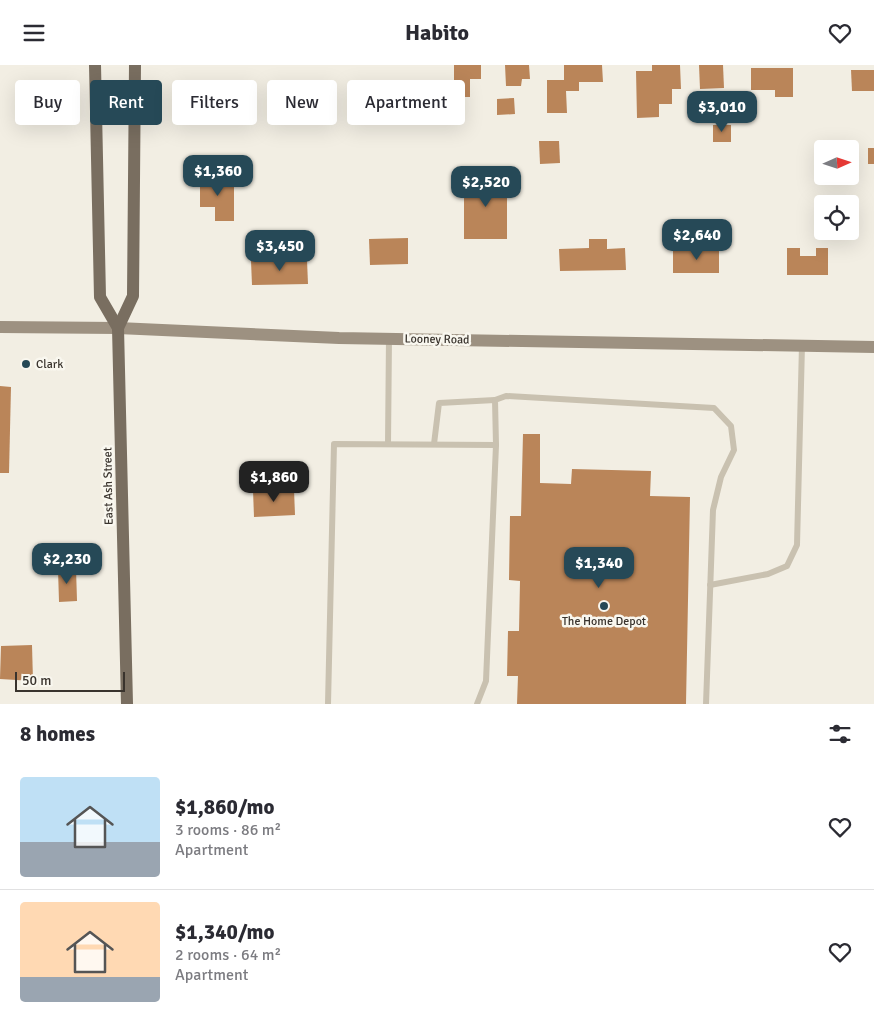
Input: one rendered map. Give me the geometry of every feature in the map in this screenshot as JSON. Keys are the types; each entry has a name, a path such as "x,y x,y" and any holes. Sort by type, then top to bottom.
{"main road":[{"name":"East Ash Street","path":"95,65 100,297 118,328"},
{"name":"East Ash Street","path":"127,704 118,328 133,296 135,65"}],"street":[{"name":"Looney Road","path":"0,327 118,328 389,338 874,347"}],"lane":[{"path":"388,444 389,338"},
{"path":"710,585 768,574 787,566 797,545 802,345"},
{"path":"434,444 438,403 495,400 506,395 714,408 731,426 734,450 721,477 713,509 706,704"},
{"path":"478,704 486,681 496,445 495,400"},
{"path":"328,704 334,444 496,445"}],"building":[{"path":"454,65 481,65 481,79 470,79 470,97 465,97 465,80 454,80"},
{"path":"505,65 529,65 530,79 522,79 521,86 506,86"},
{"path":"564,65 602,65 603,82 579,82 579,91 566,91 567,113 547,113 547,80 564,80"},
{"path":"652,65 680,65 681,89 672,89 672,104 659,104 659,117 637,118 636,71 652,71"},
{"path":"699,65 723,65 724,88 700,89"},
{"path":"751,68 793,68 793,97 775,97 775,90 751,90"},
{"path":"851,70 874,70 874,91 852,91"},
{"path":"514,98 515,114 497,115 497,99"},
{"path":"713,125 731,125 731,142 713,142"},
{"path":"539,141 559,141 560,163 540,164"},
{"path":"868,148 874,148 874,164 868,164"},
{"path":"225,176 225,183 234,183 234,221 215,221 215,207 200,207 200,177"},
{"path":"464,178 507,178 507,239 464,239"},
{"path":"408,238 408,264 370,265 369,239"},
{"path":"589,239 607,239 607,249 625,248 626,270 560,271 559,249 589,248"},
{"path":"700,248 719,248 719,273 673,273 673,251 700,251"},
{"path":"787,248 800,248 800,256 816,256 816,248 828,248 828,275 787,275"},
{"path":"307,260 308,284 252,285 251,261"},
{"path":"0,386 11,387 9,473 0,473"},
{"name":"The Home Depot","path":"523,434 540,434 540,483 571,484 572,469 651,471 650,496 690,497 686,704 517,704 518,676 507,676 508,631 519,631 520,581 509,580 510,516 521,516"},
{"path":"294,489 295,515 254,517 253,490"},
{"path":"58,569 76,569 77,601 59,602"},
{"path":"32,645 33,681 0,679 1,646"}],"place":[{"name":"Clark","path":"26,364"},
{"name":"The Home Depot","path":"604,606"}]}
